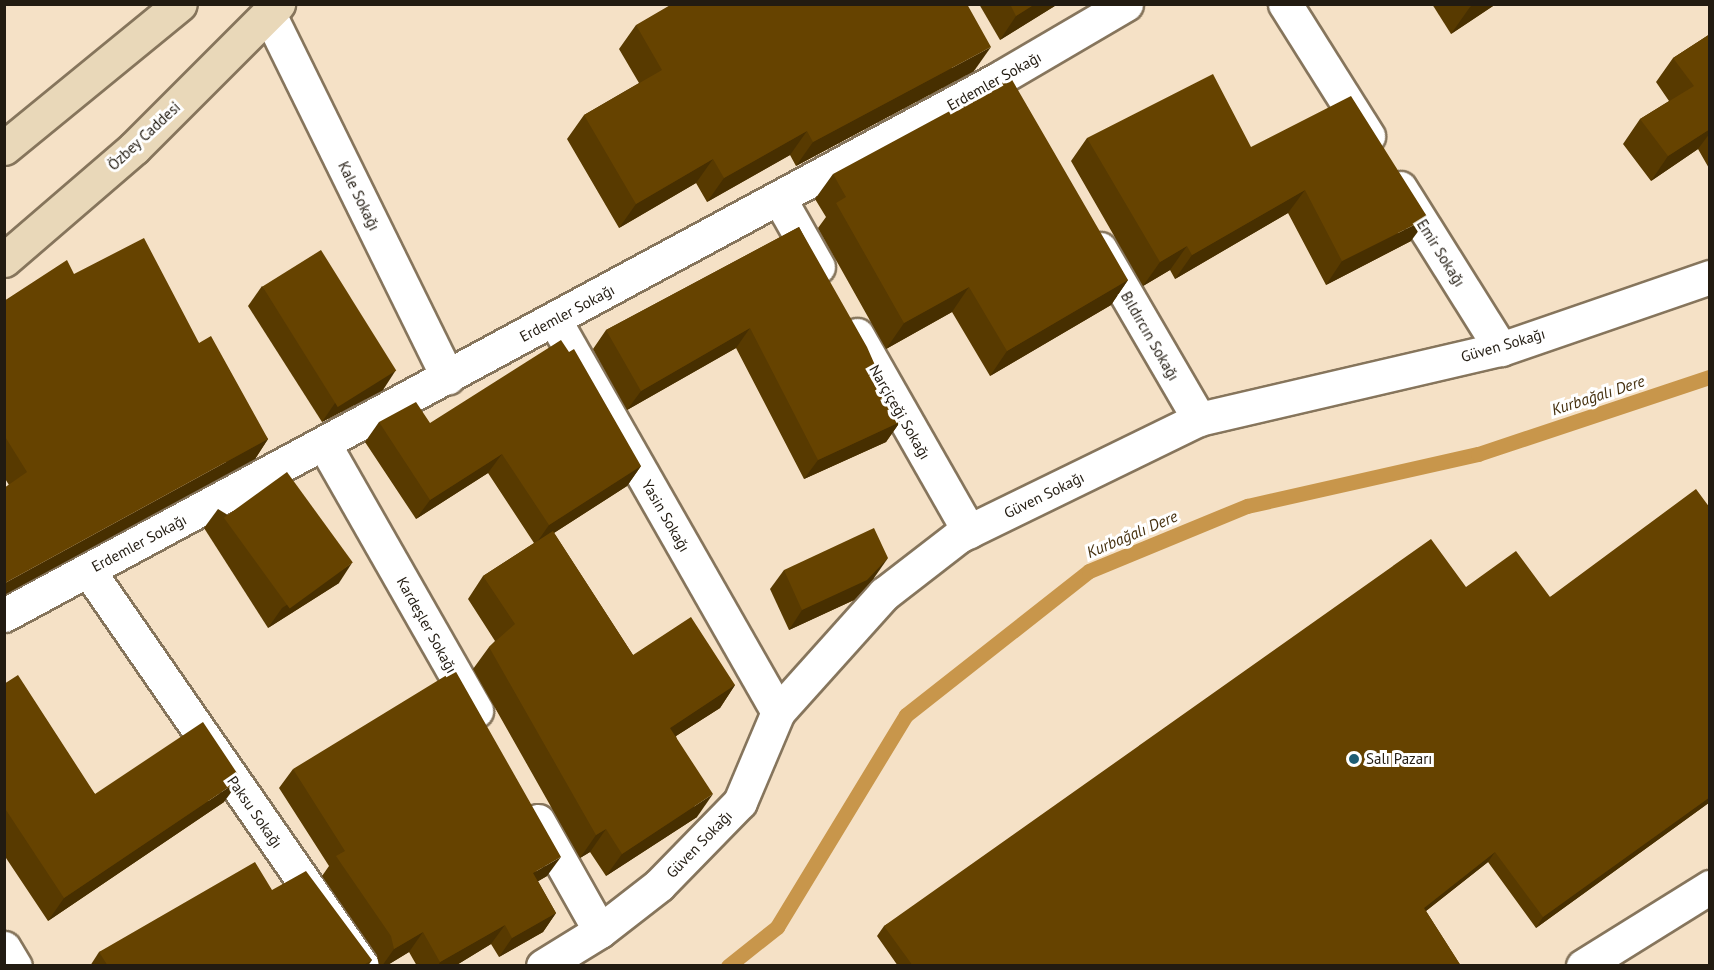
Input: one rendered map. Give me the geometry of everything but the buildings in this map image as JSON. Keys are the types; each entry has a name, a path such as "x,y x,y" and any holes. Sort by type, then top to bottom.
{"main road":[{"path":"4,148 180,4"},
{"name":"Özbey Caddesi","path":"4,260 134,148 273,9"}],"street":[{"name":"Erdemler Sokağı","path":"4,615 555,321 1000,78 1126,4"},
{"name":"Emir Sokağı","path":"1285,4 1501,349"},
{"name":"Kale Sokağı","path":"273,9 448,377"},
{"path":"984,51 1018,109"},
{"name":"Narçiçeği Sokağı","path":"779,198 969,531"},
{"name":"Bıldırcın Sokağı","path":"1084,223 1199,419"},
{"name":"Güven Sokağı","path":"543,966 600,931 659,885 740,802 778,712 884,594 969,531 1199,419 1501,349 1710,277"},
{"name":"Yasin Sokağı","path":"555,321 778,712"},
{"name":"Kardeşler Sokağı","path":"324,444 489,734"},
{"name":"Paksu Sokağı","path":"88,570 362,966"},
{"path":"524,796 600,931"},
{"path":"1583,966 1710,887"},
{"path":"4,948 15,966"}],"waterway":[{"name":"Kurbağalı Dere","path":"728,966 777,927 906,715 1089,571 1247,506 1478,454 1710,377"}],"place":[{"name":"Salı Pazarı","path":"1354,759"}]}
